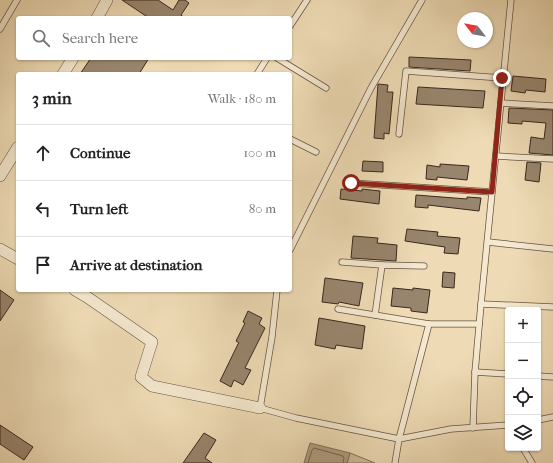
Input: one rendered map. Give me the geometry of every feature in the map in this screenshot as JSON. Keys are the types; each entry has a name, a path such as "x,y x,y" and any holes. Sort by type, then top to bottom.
{"street":[{"path":"98,16 107,0"},
{"path":"66,72 72,60"},
{"path":"0,176 16,150"},
{"path":"0,249 16,258"},
{"path":"90,294 152,342 141,377 152,386 260,408"}],"lane":[{"path":"0,29 17,0"},
{"path":"292,23 307,0"},
{"path":"292,246 371,88 422,0"},
{"path":"473,428 475,372 479,324 488,242 502,78 511,0"},
{"path":"258,72 266,60"},
{"path":"280,60 326,88"},
{"path":"399,134 406,71 502,78"},
{"path":"501,102 553,106"},
{"path":"292,140 316,152"},
{"path":"496,156 553,159"},
{"path":"351,183 492,192"},
{"path":"488,242 553,249"},
{"path":"342,262 424,266"},
{"path":"375,315 382,265"},
{"path":"277,292 272,337 260,408 296,418 399,439 451,429 505,425"},
{"path":"481,304 553,308"},
{"path":"338,309 429,324 479,324"},
{"path":"395,463 399,439 429,324"},
{"path":"475,372 505,374"},
{"path":"541,376 553,377"},
{"path":"541,419 553,417"},
{"path":"525,451 532,463"}],"shaded area":[{"path":"350,453 375,463 347,463"}],"water":[{"path":"310,443 350,453 347,463 304,463"}],"building":[{"path":"122,0 158,0 173,10 179,0 185,0 189,3 181,15 182,16 146,16"},
{"path":"409,57 471,60 470,71 409,67"},
{"path":"90,60 148,60 140,72 81,72"},
{"path":"513,76 546,79 545,92 526,90 525,93 511,91"},
{"path":"378,84 388,85 387,92 393,92 389,134 384,133 384,139 374,138"},
{"path":"418,87 485,91 483,108 416,104"},
{"path":"509,108 553,110 553,155 529,153 531,137 544,139 546,123 522,121 522,124 508,123"},
{"path":"363,161 383,162 383,172 362,171"},
{"path":"527,162 541,163 539,182 525,180"},
{"path":"440,164 469,166 467,180 437,177 437,180 426,179 427,165 440,167"},
{"path":"341,189 380,191 379,204 340,199"},
{"path":"416,195 467,199 467,197 481,198 479,211 428,205 428,208 415,207"},
{"path":"407,229 438,232 437,236 460,238 458,254 444,253 445,247 405,241"},
{"path":"353,236 378,238 377,243 397,245 396,261 351,258"},
{"path":"443,272 455,273 454,288 442,287"},
{"path":"325,278 363,283 359,306 339,302 338,304 322,302"},
{"path":"393,288 430,290 427,313 411,311 411,308 391,306"},
{"path":"0,290 14,300 0,321"},
{"path":"248,311 262,318 259,324 265,328 245,368 251,370 243,385 234,380 231,387 220,381 239,343 236,341 245,323 243,322"},
{"path":"319,318 365,326 362,349 336,345 335,349 315,345"},
{"path":"0,425 33,447 24,460 0,444"},
{"path":"204,433 216,440 205,458 212,463 183,463"}],"route":[{"path":"351,183 492,192 502,78"}]}
